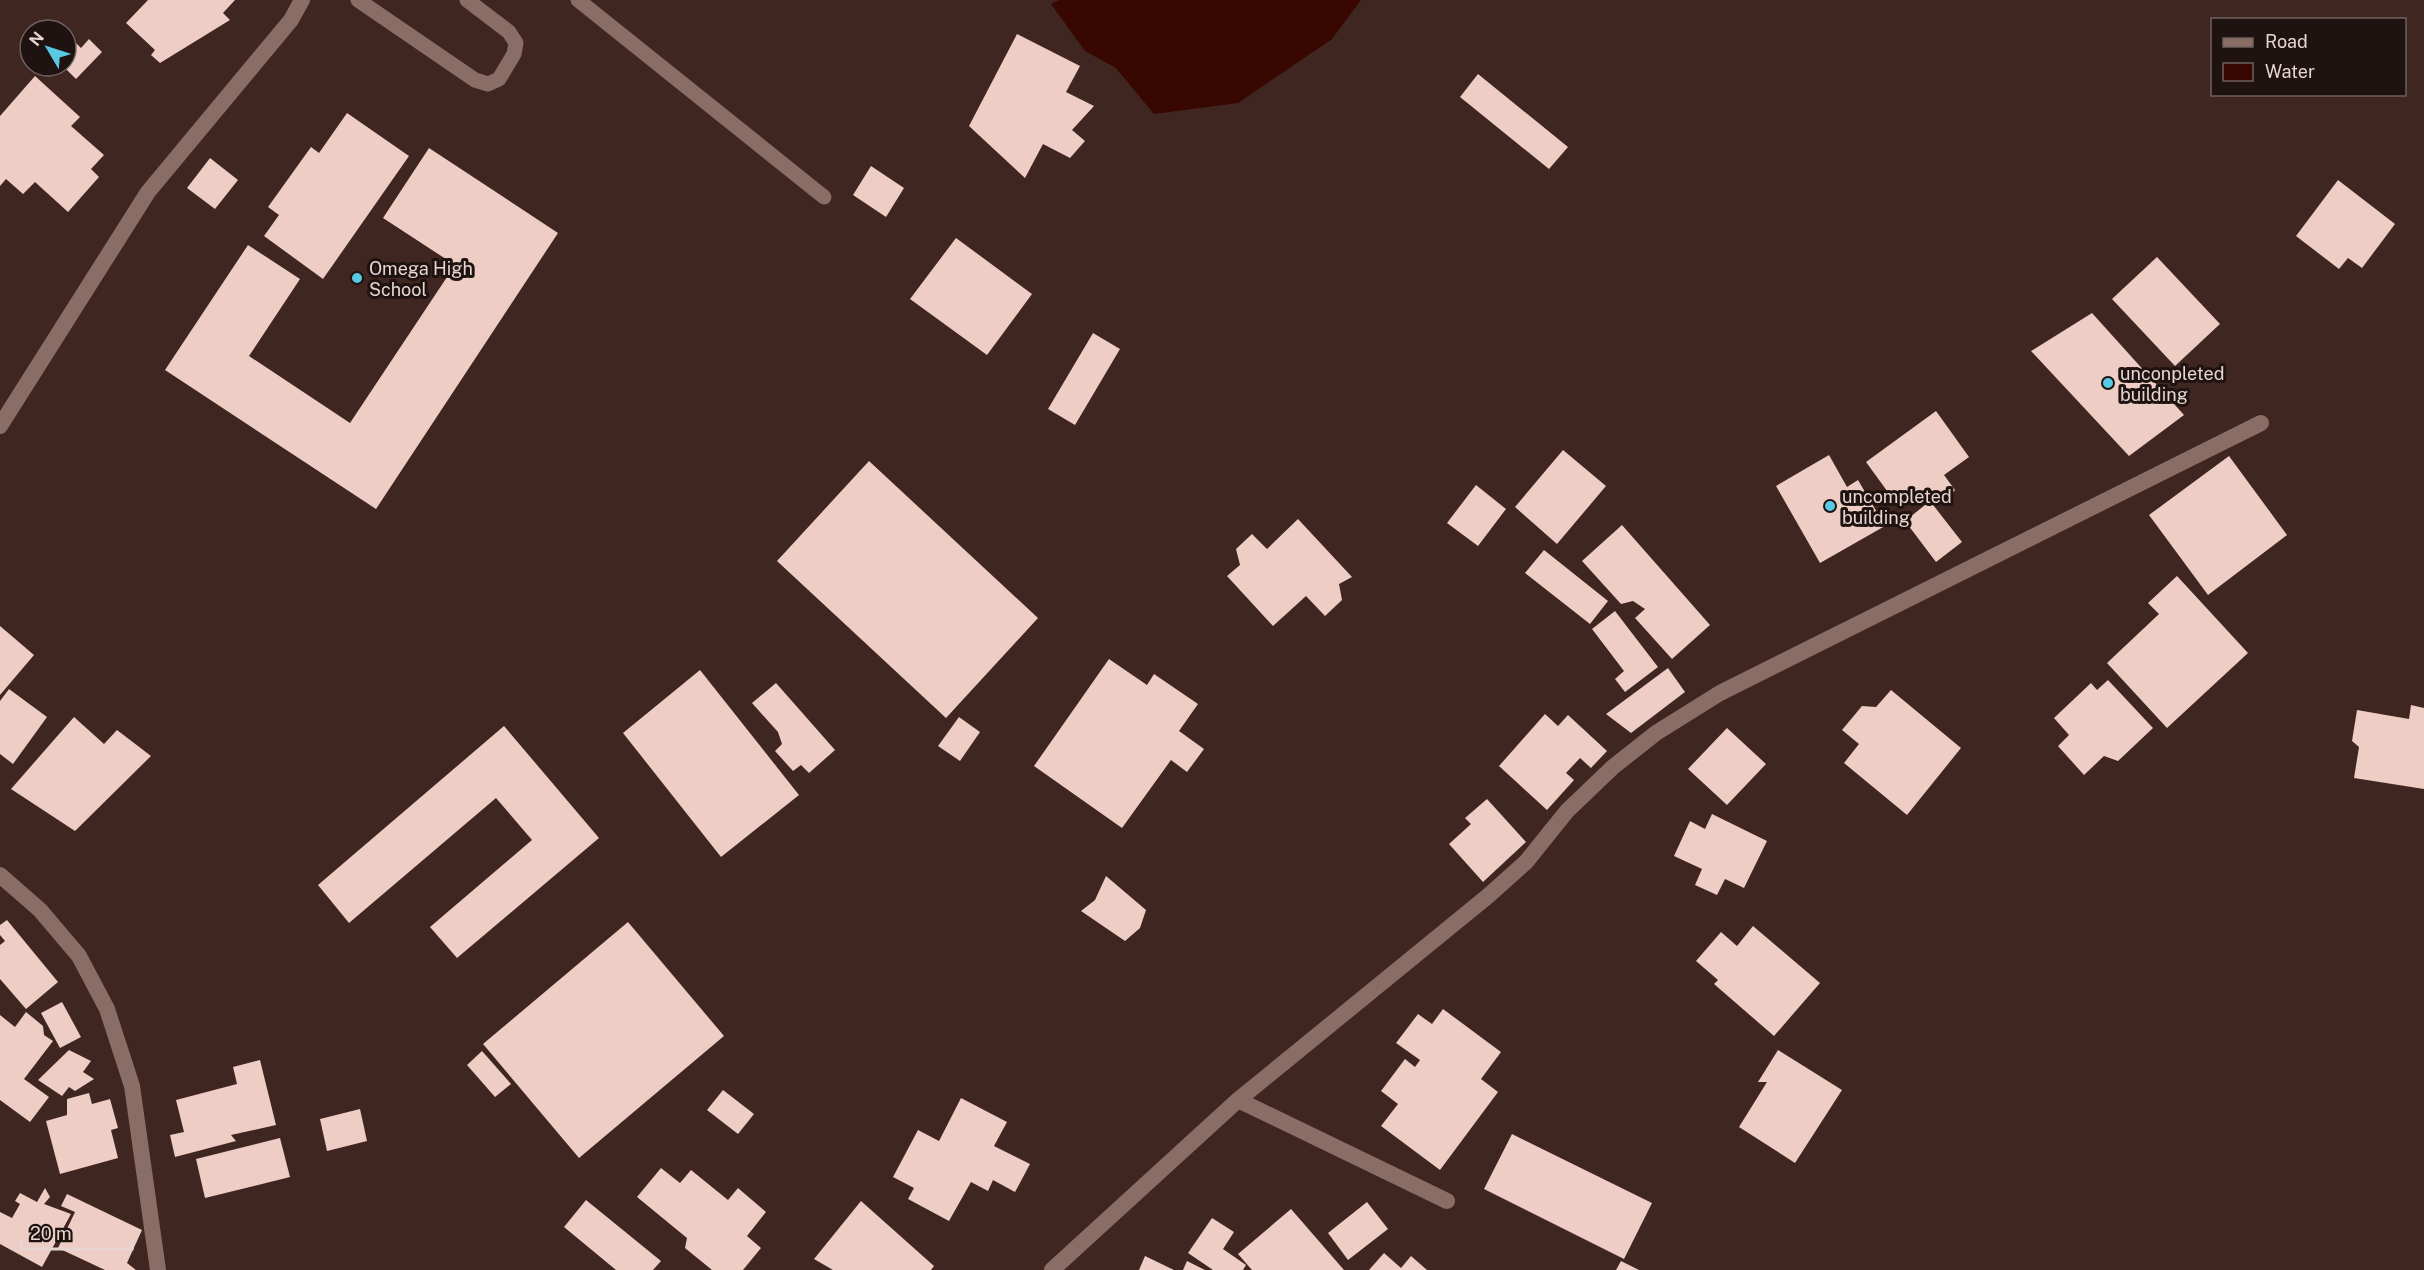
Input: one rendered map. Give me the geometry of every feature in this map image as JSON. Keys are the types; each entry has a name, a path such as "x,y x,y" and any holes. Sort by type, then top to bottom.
{"street":[{"path":"0,426 148,192 291,20 302,0"},
{"path":"1052,1270 1238,1100 1488,896 1526,862 1575,803 1613,767 1656,733 1720,693 2261,423"},
{"path":"0,874 40,910 79,956 107,1009 132,1086 158,1270"},
{"path":"1238,1100 1447,1201"}],"lane":[{"path":"358,0 475,81 488,84 499,79 514,54 516,43 509,32 467,0"},
{"path":"578,0 824,197"}],"water":[{"path":"1059,0 1361,0 1332,39 1238,103 1154,114 1116,68 1085,51 1051,4"}],"building":[{"path":"148,0 235,0 223,13 230,20 160,63 151,55 155,50 126,23"},
{"path":"1017,34 1080,66 1066,92 1094,106 1072,130 1085,141 1070,158 1043,144 1025,178 969,126"},
{"path":"89,39 102,52 78,77 78,45 81,48"},
{"path":"1478,74 1568,147 1549,169 1460,97"},
{"path":"33,78 37,78 80,117 71,126 104,155 91,169 99,177 68,212 35,182 23,194 6,179 0,186 0,116"},
{"path":"347,113 409,156 323,279 264,236 279,215 268,207 311,147 319,153"},
{"path":"429,148 558,233 376,509 165,370 248,245 300,279 249,356 350,423 455,265 383,218"},
{"path":"210,158 238,180 215,209 187,188"},
{"path":"871,166 904,188 886,217 853,195"},
{"path":"2338,180 2395,224 2362,268 2348,258 2339,269 2296,236"},
{"path":"956,238 1032,294 987,355 910,299"},
{"path":"2157,257 2220,324 2175,366 2112,299"},
{"name":"unconpleted building","path":"2092,313 2184,415 2129,456 2031,351"},
{"path":"1093,333 1120,349 1075,425 1048,409"},
{"path":"1936,411 1969,457 1944,475 1955,490 1944,504 1929,493 1898,506 1866,462"},
{"path":"1563,450 1606,486 1557,544 1515,507"},
{"name":"uncompleted building","path":"1829,455 1847,487 1858,480 1885,526 1820,563 1776,486"},
{"path":"2229,456 2287,535 2208,595 2149,515"},
{"path":"869,461 1038,618 946,718 777,561"},
{"path":"1476,485 1506,509 1478,546 1447,523"},
{"path":"1930,501 1962,542 1936,562 1905,521"},
{"path":"1298,519 1352,577 1339,584 1342,600 1325,616 1306,596 1273,626 1227,576 1240,565 1236,549 1252,534 1267,549"},
{"path":"1622,525 1710,625 1672,659 1635,618 1645,609 1633,601 1621,604 1582,561"},
{"path":"1544,550 1608,601 1590,624 1525,573"},
{"path":"2177,576 2248,653 2167,728 2107,663 2159,614 2148,603"},
{"path":"1615,611 1658,667 1625,692 1615,679 1624,671 1592,629"},
{"path":"0,626 34,655 0,695"},
{"path":"1109,659 1147,685 1154,674 1198,704 1179,731 1204,749 1187,772 1171,760 1122,828 1034,766"},
{"path":"1668,668 1685,692 1631,733 1606,714"},
{"path":"700,670 799,795 721,857 623,733"},
{"path":"2108,680 2153,728 2118,761 2104,756 2084,775 2058,746 2069,735 2054,718 2091,683 2097,690"},
{"path":"776,683 835,750 809,773 801,765 793,771 775,751 782,744 778,732 752,703"},
{"path":"9,689 47,717 13,764 0,754 0,701"},
{"path":"1891,690 1961,748 1907,815 1844,763 1859,744 1842,730 1862,706 1876,707"},
{"path":"2411,705 2424,708 2424,789 2354,778 2359,747 2352,741 2357,710 2409,719"},
{"path":"1545,714 1558,726 1568,715 1607,751 1591,768 1580,758 1566,773 1574,780 1547,810 1499,766"},
{"path":"74,717 104,744 117,730 151,756 75,831 11,789"},
{"path":"959,717 980,732 960,761 938,746"},
{"path":"504,726 599,838 457,958 430,927 532,840 496,798 349,923 318,885"},
{"path":"1727,728 1766,764 1727,805 1688,769"},
{"path":"1487,799 1526,842 1483,882 1449,844 1471,824 1465,818"},
{"path":"1712,814 1767,841 1744,888 1725,879 1717,895 1695,885 1702,869 1674,856 1690,821 1705,829"},
{"path":"1106,876 1146,910 1140,928 1125,941 1081,911 1095,900"},
{"path":"7,920 58,982 26,1009 0,979 0,945 5,941 0,935 0,925"},
{"path":"628,922 724,1036 579,1158 483,1044"},
{"path":"1753,926 1820,983 1774,1036 1714,984 1718,980 1696,961 1721,932 1737,946"},
{"path":"62,1002 81,1037 60,1048 41,1013"},
{"path":"1443,1009 1501,1052 1481,1079 1498,1092 1440,1170 1381,1126 1398,1104 1381,1091 1405,1059 1415,1067 1420,1060 1396,1043 1418,1014 1432,1024"},
{"path":"26,1012 43,1026 44,1035 53,1041 24,1079 49,1097 30,1122 0,1100 0,1015 15,1027"},
{"path":"69,1050 91,1061 83,1072 94,1079 75,1091 69,1087 62,1096 38,1080"},
{"path":"1778,1050 1842,1090 1795,1163 1739,1127 1767,1082 1758,1082"},
{"path":"482,1051 511,1084 495,1097 467,1065"},
{"path":"260,1060 276,1125 231,1135 236,1141 175,1157 170,1135 184,1132 176,1100 237,1084 233,1067"},
{"path":"723,1090 754,1114 738,1134 707,1110"},
{"path":"89,1093 92,1104 110,1099 118,1128 111,1130 118,1158 60,1174 46,1121 67,1115 67,1099"},
{"path":"961,1098 1007,1122 994,1146 1030,1164 1015,1192 993,1180 988,1191 971,1182 949,1221 908,1199 914,1188 893,1177 918,1130 939,1141"},
{"path":"360,1109 367,1141 327,1151 320,1119"},
{"path":"1512,1134 1652,1203 1624,1259 1484,1189"},
{"path":"280,1138 290,1177 205,1198 196,1159"},
{"path":"661,1168 680,1183 691,1170 728,1200 738,1188 766,1212 747,1236 761,1248 743,1270 712,1270 685,1248 687,1238 637,1197"},
{"path":"45,1188 50,1197 44,1204 71,1214 42,1267 0,1244 0,1212 12,1218 20,1204 15,1201 20,1193 37,1202"},
{"path":"67,1194 142,1230 127,1263 136,1270 105,1270 58,1248 75,1212 61,1206"},
{"path":"586,1200 661,1261 653,1270 616,1270 564,1227"},
{"path":"861,1201 934,1266 931,1270 833,1270 814,1259"},
{"path":"1367,1202 1388,1229 1348,1260 1328,1233"},
{"path":"1291,1209 1344,1270 1252,1270 1238,1254"},
{"path":"1212,1218 1234,1232 1223,1249 1246,1265 1243,1270 1213,1270 1188,1253"},
{"path":"1384,1253 1401,1268 1411,1256 1427,1270 1369,1270"},
{"path":"1145,1256 1174,1270 1139,1270"},
{"path":"1187,1261 1205,1270 1183,1270"},
{"path":"1621,1261 1639,1270 1616,1270"}],"place":[{"name":"Omega High School","path":"357,278"},
{"name":"unconpleted building","path":"2108,383"},
{"name":"uncompleted building","path":"1830,506"}]}
